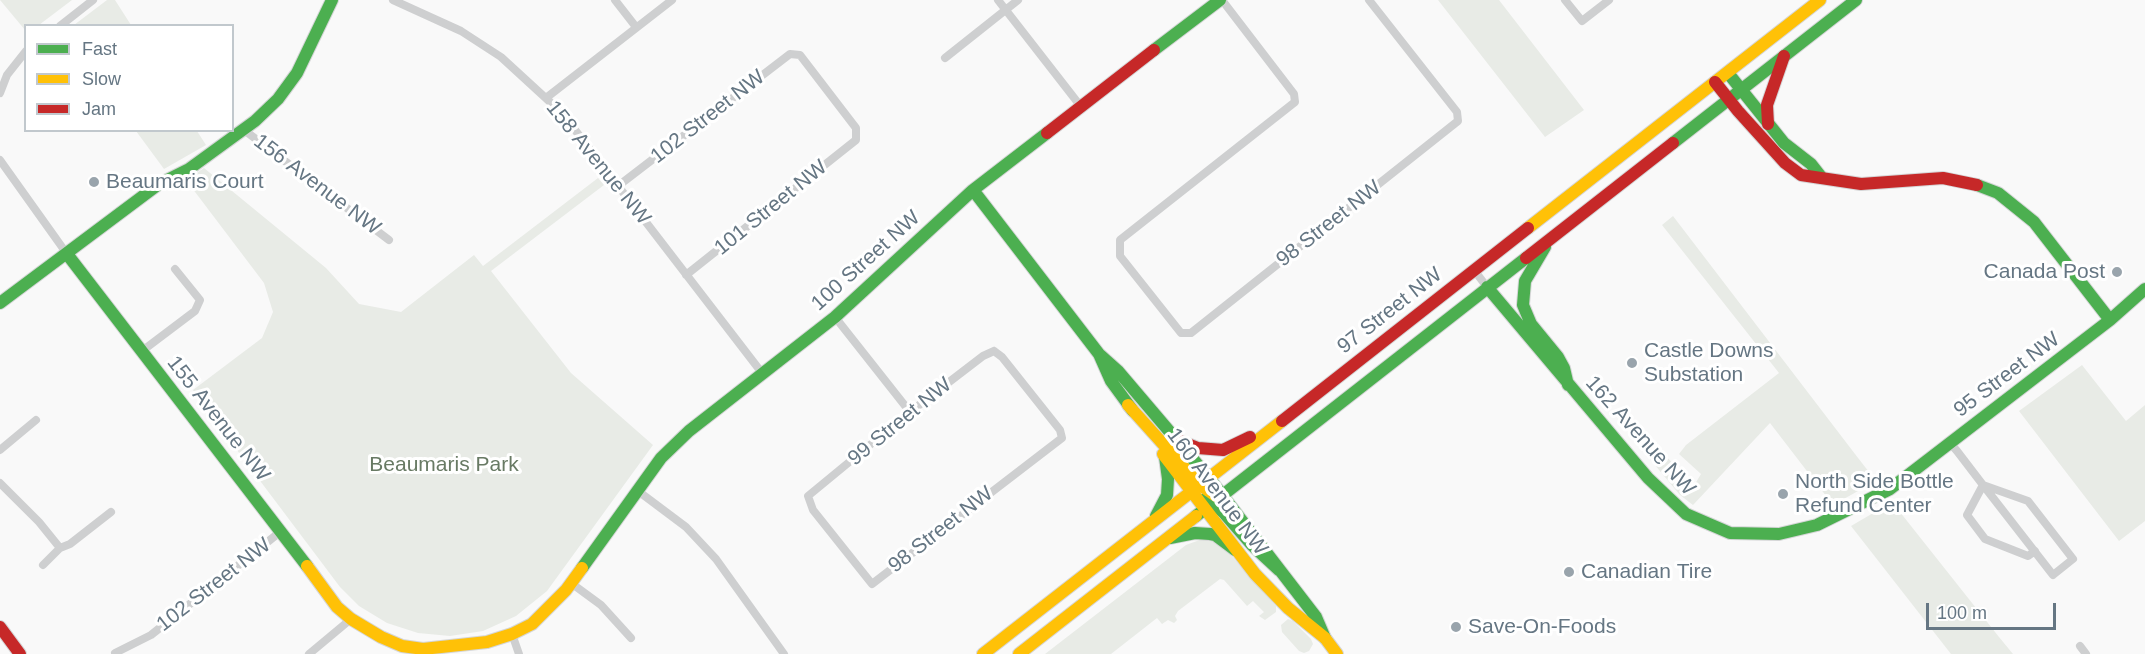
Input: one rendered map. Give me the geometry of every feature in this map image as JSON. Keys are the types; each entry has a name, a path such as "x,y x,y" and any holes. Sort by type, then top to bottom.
{"street":[{"path":"63,24 93,0"},
{"path":"0,303 159,184 189,169 267,110 288,86 304,59 332,0"},
{"name":"158 Avenue NW","path":"393,0 471,38 501,57 562,113 762,373"},
{"path":"615,0 636,27"},
{"path":"546,98 672,0"},
{"path":"998,0 1082,108"},
{"path":"945,58 1018,0"},
{"name":"98 Street NW","path":"1221,0 1294,94 1295,102 1120,240 1120,256 1181,333 1191,333 1458,121 1457,112 1369,0"},
{"name":"100 Street NW","path":"435,651 487,642 512,634 532,624 572,583 662,458 689,431 835,317 974,190 1221,0"},
{"path":"1565,0 1582,21 1609,0"},
{"name":"97 Street NW","path":"983,654 1820,0"},
{"name":"97 Street NW","path":"1019,654 1856,0"},
{"path":"0,93 3,74 24,53"},
{"name":"102 Street NW","path":"618,186 790,54 800,55"},
{"name":"101 Street NW","path":"686,275 856,140 856,128 800,55"},
{"path":"1768,124 1767,105 1784,56"},
{"path":"1728,72 1784,143 1811,164 1822,178"},
{"path":"1715,82 1785,163 1801,175 1861,184 1878,184 1916,178 1943,178 1972,183 1998,193 2034,222 2110,320"},
{"name":"156 Avenue NW","path":"243,130 390,240"},
{"name":"155 Avenue NW","path":"0,160 67,254 337,607 351,619 381,637 402,646 435,651"},
{"name":"160 Avenue NW","path":"974,190 1099,354 1118,371 1175,439 1200,485 1213,502 1279,570 1316,617 1325,638 1337,654"},
{"path":"1550,239 1525,281 1523,305 1531,324 1558,357 1564,368 1568,385"},
{"path":"142,351 195,311 200,300 176,269"},
{"name":"162 Avenue NW","path":"1474,270 1648,478 1686,514 1731,533 1779,534 1817,525 1890,489"},
{"name":"95 Street NW","path":"1890,489 2110,320 2145,289"},
{"path":"835,317 910,412"},
{"name":"99 Street NW","path":"872,584 813,510 808,496 910,412 984,356 994,351 1002,357 1060,430"},
{"name":"160 Avenue NW","path":"1099,354 1111,381 1165,457 1200,485"},
{"path":"1128,405 1200,485 1216,496 1213,502"},
{"path":"1175,439 1198,448 1223,450 1233,447 1284,419"},
{"path":"0,450 36,420"},
{"name":"98 Street NW","path":"872,584 1062,438 1060,430"},
{"path":"1950,443 1983,485 2054,575 2073,559 2028,501 1983,485"},
{"path":"1154,521 1167,495 1165,457"},
{"path":"0,483 39,522 60,548"},
{"path":"1983,485 1966,515 1985,539 2028,556 2035,551"},
{"path":"638,491 686,527 716,560 784,654"},
{"name":"160 Avenue NW","path":"1213,502 1235,550 1288,608 1325,638"},
{"path":"43,565 60,548 70,544 111,512"},
{"name":"102 Street NW","path":"115,653 151,635 280,532"},
{"path":"1168,538 1195,533 1210,534 1223,540 1235,550"},
{"path":"572,583 601,605 631,638"},
{"path":"309,654 351,619"},
{"path":"0,627 21,654"},
{"path":"512,634 519,654"}],"green space":[{"path":"0,0 72,0 40,24 24,24 24,29"},
{"path":"107,0 115,0 130,24 75,24"},
{"path":"1438,0 1499,0 1584,110 1545,137"},
{"path":"137,132 198,132 206,145 164,169"},
{"name":"Beaumaris Park","path":"204,168 326,268 359,304 401,312 474,255 483,266 598,178 604,185 491,271 571,373 653,445 547,591 516,616 483,631 450,636 418,633 387,623 359,606 340,587 203,405 193,390 262,338 273,312 264,283 186,180"},
{"path":"1673,216 1876,481 1833,505 1770,423 1693,505 1680,495 1649,458 1660,450 1695,484 1701,474 1679,454 1686,445 1779,373 1662,225"},
{"path":"2082,365 2126,421 2145,405 2145,521 2119,541 2019,411"},
{"path":"1892,502 2013,654 1951,654 1851,526"},
{"path":"1205,538 1222,545 1276,606 1276,612 1265,620 1259,616 1264,612 1253,601 1247,606 1224,580 1220,579 1178,611 1175,616 1177,620 1174,623 1168,620 1162,624 1157,618 1111,654 1045,654 1186,545"},
{"path":"1288,619 1311,639 1313,644 1309,651 1304,653 1299,651 1282,632 1281,625"}],"traffic: fast":[{"path":"0,303 159,184 189,169 255,121 278,99 297,73 332,0"},
{"path":"1154,50 1220,0"},
{"path":"1673,143 1856,0"},
{"path":"1728,73 1784,143 1811,164 1822,178"},
{"path":"582,568 661,458 689,431 835,317 973,190 1047,133"},
{"path":"1977,185 1998,193 2034,222 2110,320"},
{"path":"973,190 1099,354 1118,371 1209,478 1316,617 1325,638"},
{"path":"1545,247 1525,281 1523,305 1531,324 1558,357 1564,368 1568,385"},
{"path":"67,254 307,566"},
{"path":"1196,516 1526,258"},
{"path":"1487,287 1648,478 1686,514 1730,533 1779,534 1817,525 1890,489 2110,320 2145,289"},
{"path":"1099,354 1111,381 1133,411"},
{"path":"1156,516 1167,495 1168,479 1165,457"},
{"path":"1205,499 1224,513 1252,545 1279,570"},
{"path":"1170,538 1195,533 1210,534 1215,535 1235,550"}],"traffic: slow":[{"path":"1528,228 1820,0"},
{"path":"1128,405 1200,485 1216,496 1222,495"},
{"path":"983,654 1282,421"},
{"path":"1163,454 1255,574 1288,608 1325,638 1337,654"},
{"path":"1019,654 1196,516"},
{"path":"307,566 337,607 351,619 381,637 402,646 423,649 487,642 512,634 532,624 566,590 582,568"}],"traffic: jam":[{"path":"1047,133 1154,50"},
{"path":"1768,124 1767,105 1784,56"},
{"path":"1715,82 1785,163 1801,175 1861,184 1943,178 1977,185"},
{"path":"1526,258 1673,143"},
{"path":"1282,421 1528,228"},
{"path":"1175,439 1198,448 1223,450 1250,437"},
{"path":"0,627 20,654"}],"place":[{"name":"Beaumaris Court","path":"94,182"},
{"name":"Canada Post","path":"2117,272"},
{"name":"Castle Downs Substation","path":"1632,363"},
{"name":"North Side Bottle Refund Center","path":"1783,494"},
{"name":"Canadian Tire","path":"1569,572"},
{"name":"Save-On-Foods","path":"1456,627"}]}
